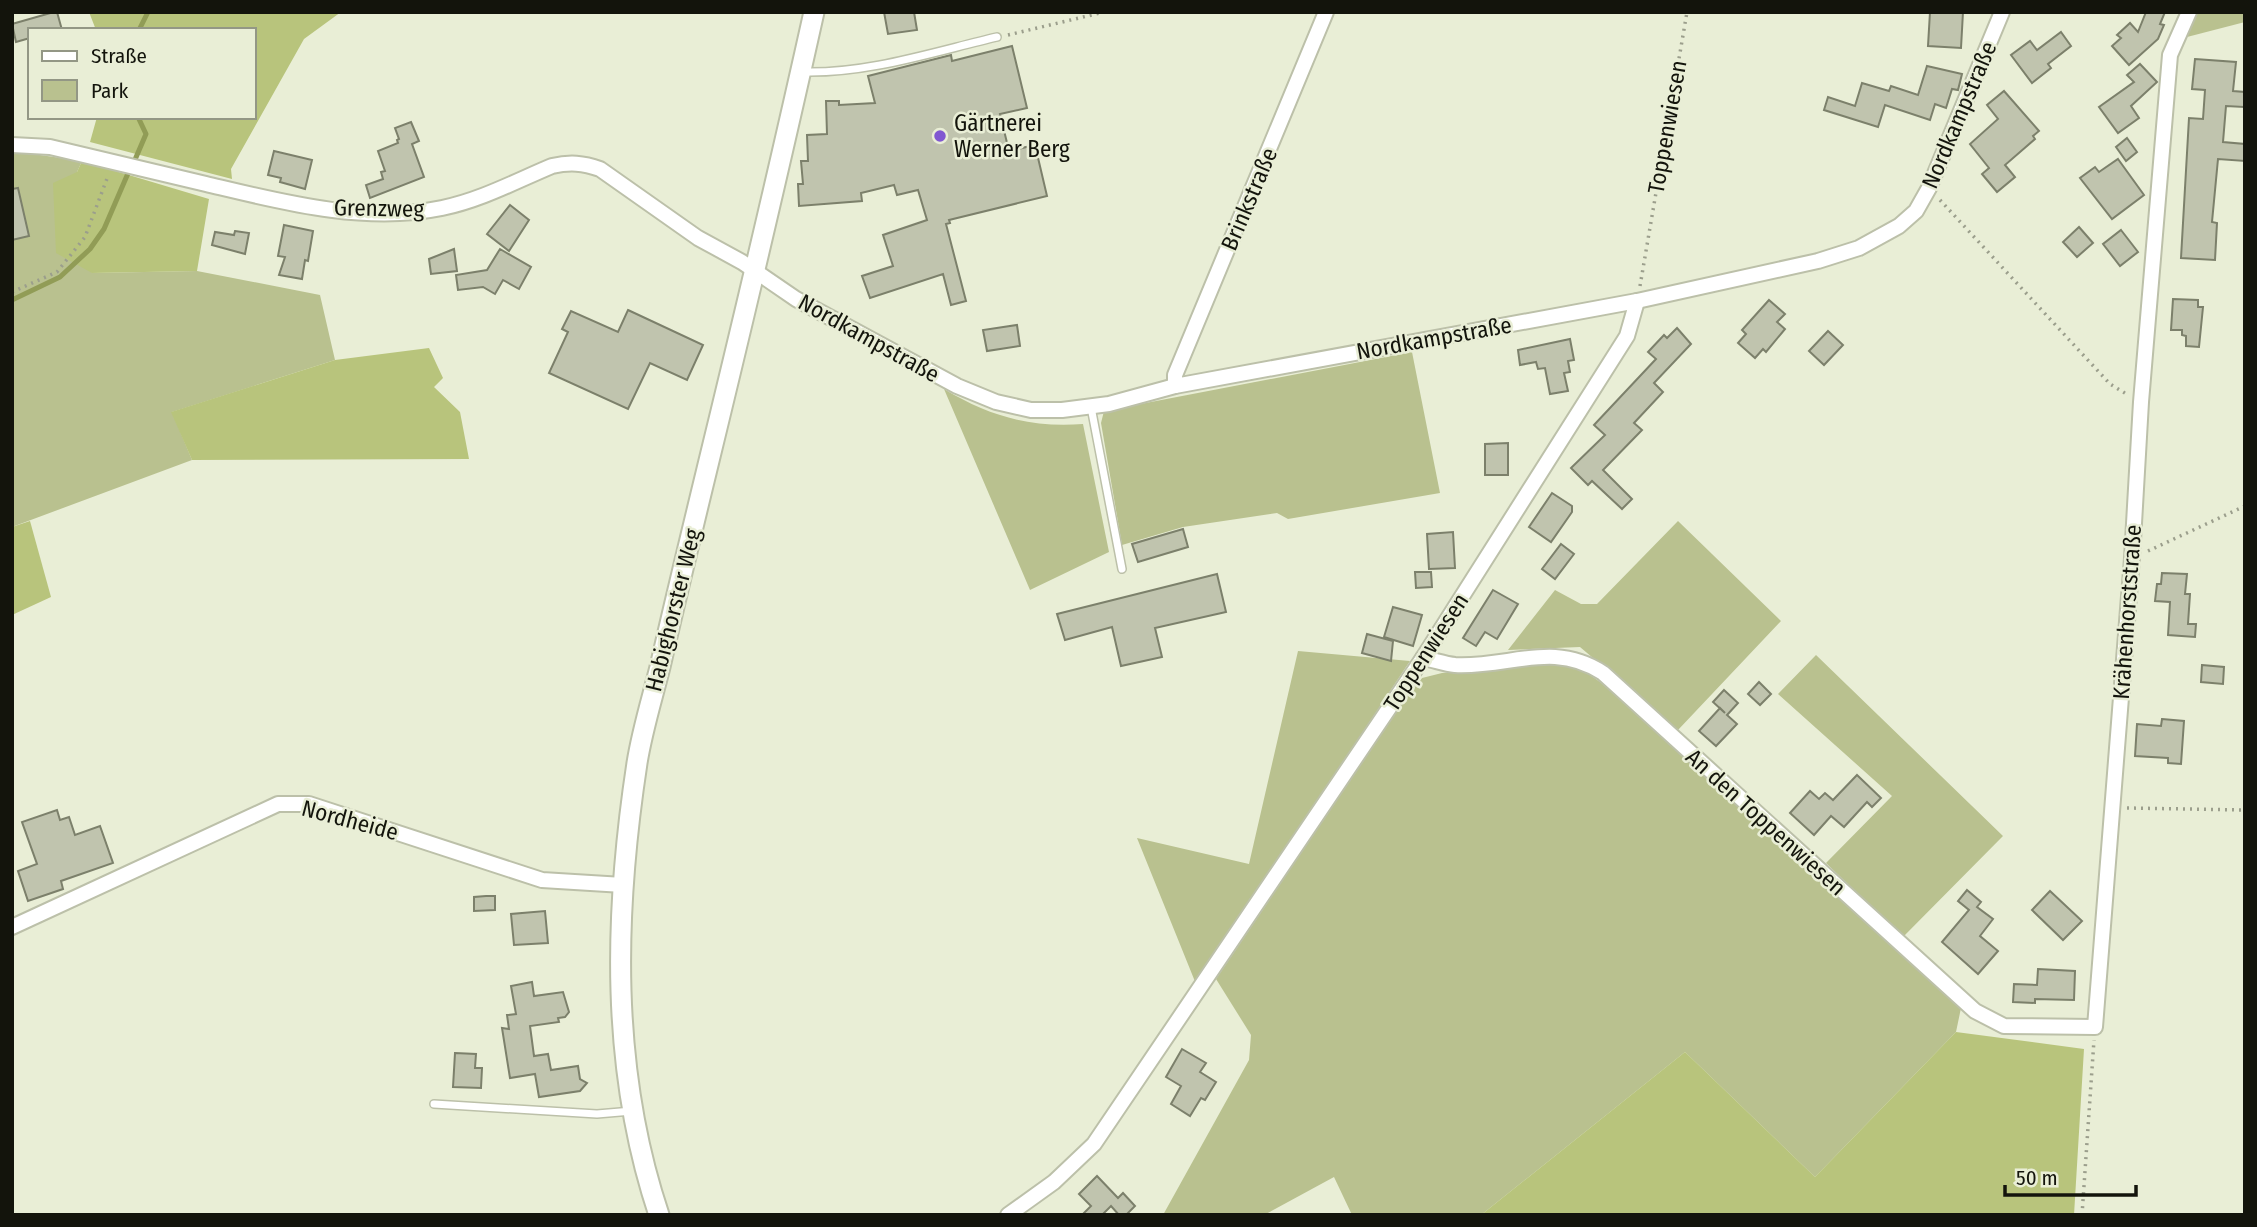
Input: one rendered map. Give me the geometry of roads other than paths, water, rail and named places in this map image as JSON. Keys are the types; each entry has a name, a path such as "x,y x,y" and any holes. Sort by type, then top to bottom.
{"street":[{"name":"Habighorster Weg","path":"659,1215 650,1190 632,1111 621,1020 623,885 637,760 755,272 814,12"},
{"name":"Brinkstraße","path":"1175,386 1175,375 1326,12"},
{"name":"Nordkampstraße","path":"755,272 796,299 957,386 996,402 1031,410 1091,407 1175,386 1637,302 1770,273 1858,248 1899,226 1916,211 1929,188 2002,12"},
{"name":"Krähenhorststraße","path":"2095,1027 2132,558 2141,402 2170,55 2189,12"},
{"name":"Grenzweg","path":"12,145 50,148 284,203 385,214 469,202 552,166 582,163 600,169 698,238 755,272"},
{"name":"Toppenwiesen","path":"1008,1215 1054,1182 1094,1144 1423,658 1627,336 1637,302"},
{"name":"An den Toppenwiesen","path":"1423,658 1455,665 1554,657 1587,663 1603,673 1975,1011 2004,1026 2095,1027"},
{"name":"Nordheide","path":"12,927 278,804 309,804 542,880 623,885"}],"lane":[{"path":"801,72 834,73 859,69 996,37"},
{"path":"1091,407 1122,569"},
{"path":"434,1104 597,1114 632,1111"}],"waterway":[{"path":"140,28 148,12"},
{"path":"134,162 146,134 139,119"},
{"path":"12,300 60,277 90,249 104,229 129,171"}],"place":[{"name":"Gärtnerei Werner Berg","path":"940,136"}]}
